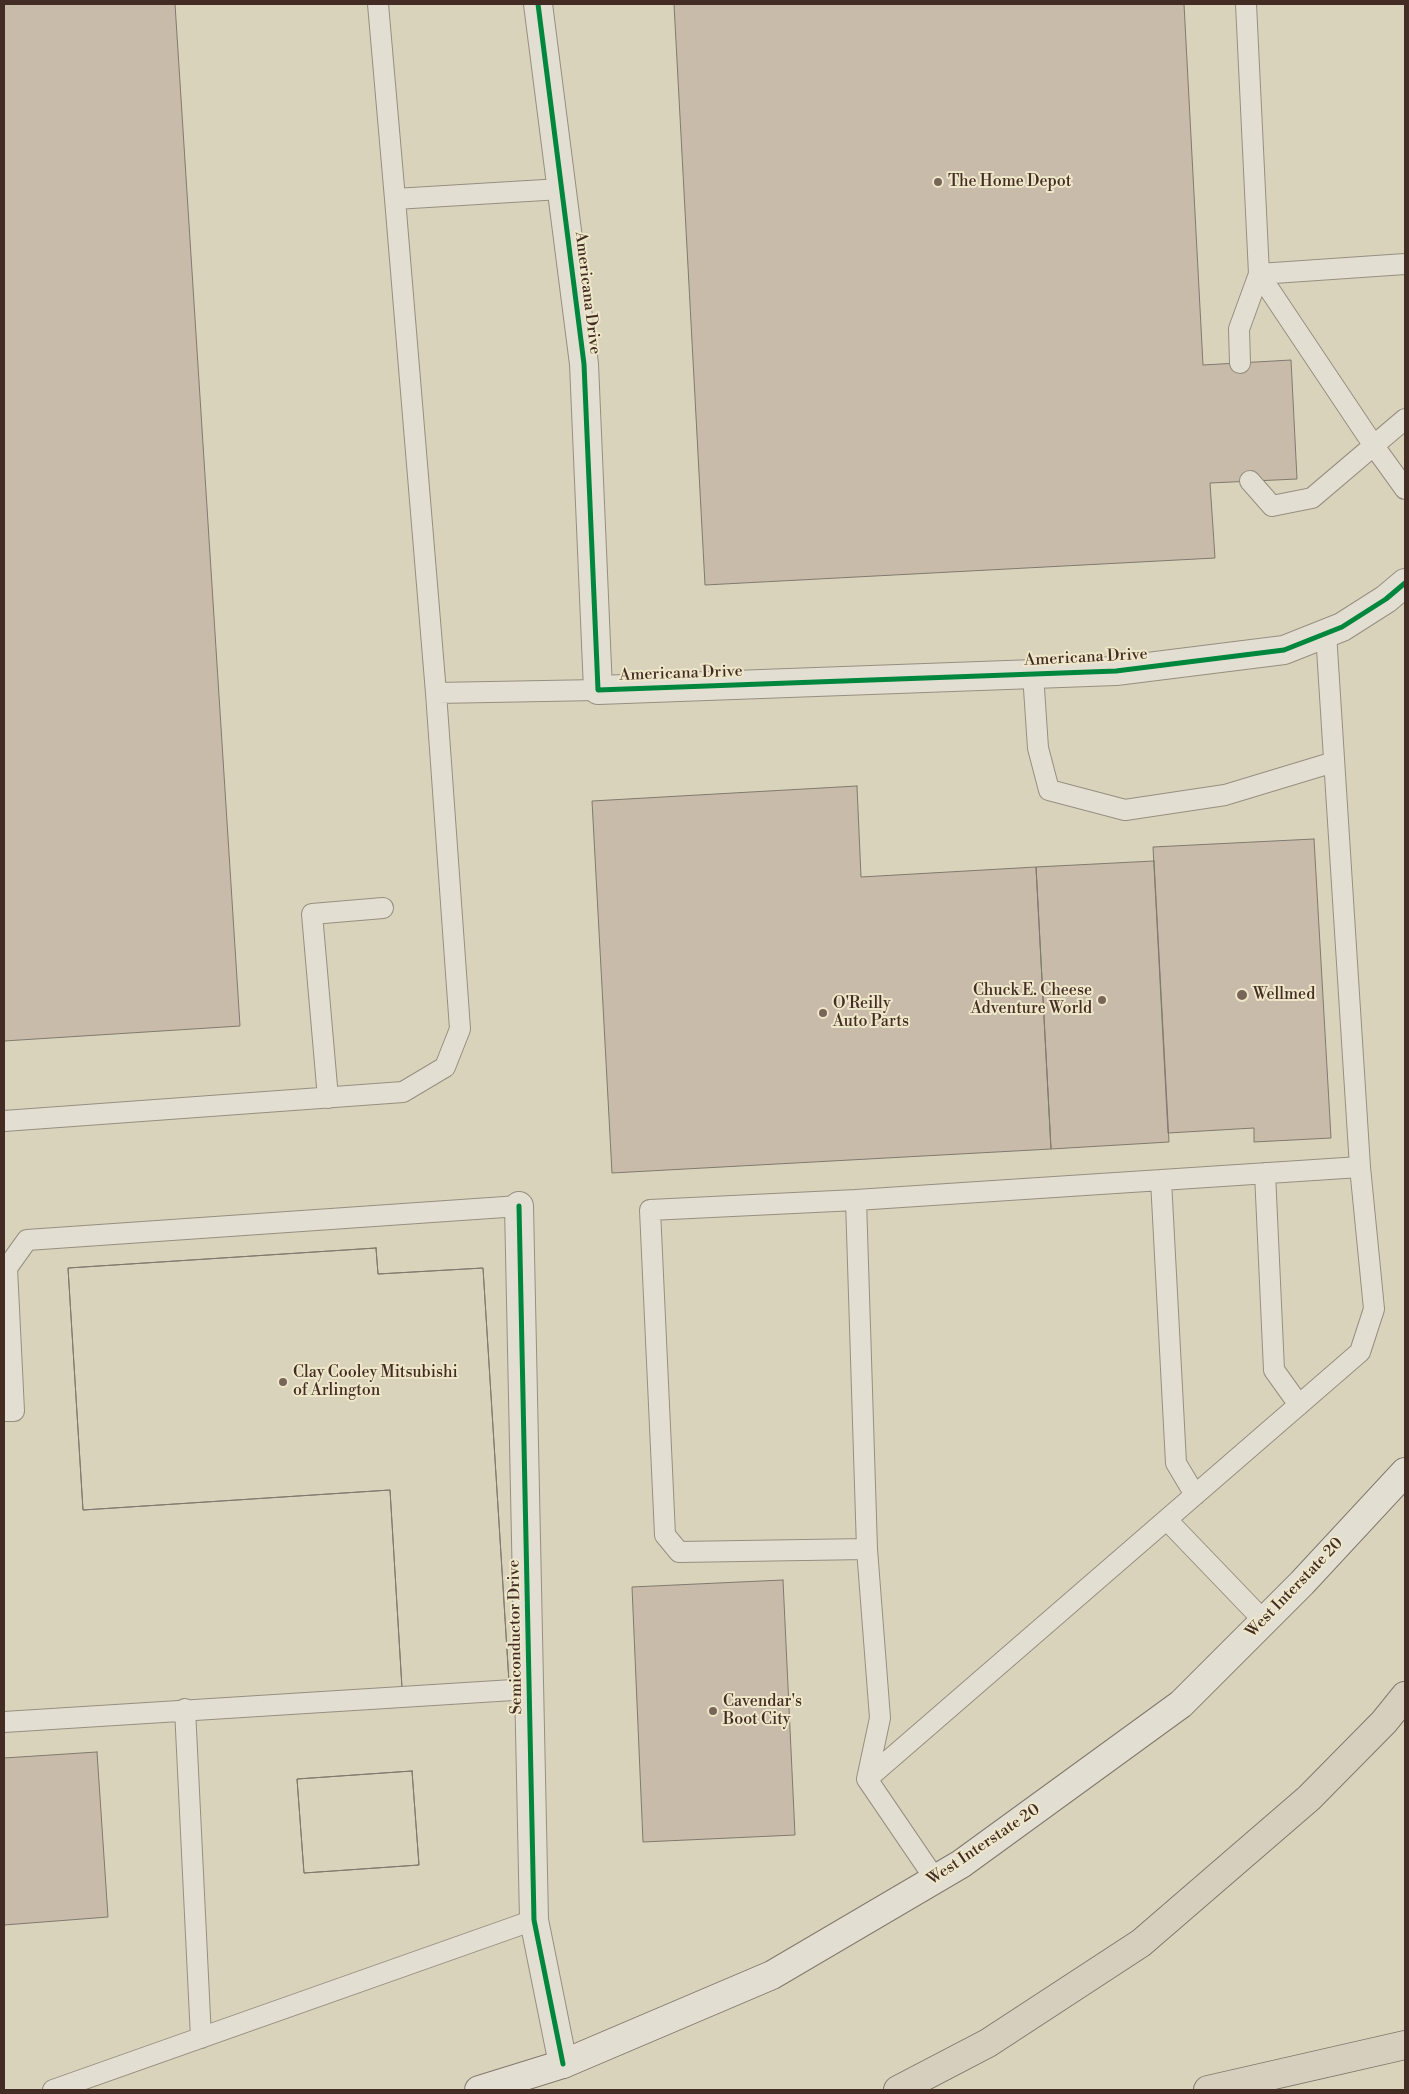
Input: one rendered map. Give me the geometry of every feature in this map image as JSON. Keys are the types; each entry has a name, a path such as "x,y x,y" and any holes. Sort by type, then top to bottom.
{"highway":[{"path":"898,2090 988,2043 1141,1943 1309,1798 1384,1722 1405,1696"},
{"path":"1208,2090 1405,2044"}],"street":[{"name":"Americana Drive","path":"538,4 584,364 598,690 1116,671 1284,650 1342,627 1386,599 1405,583"},
{"name":"Semiconductor Drive","path":"519,1206 534,1920 563,2064"},
{"name":"West Interstate 20","path":"479,2090 563,2064 772,1975 961,1864 1181,1704 1405,1472"}],"lane":[{"path":"4,1122 403,1092 445,1067 460,1029 436,693 378,4"},
{"path":"1240,363 1239,329 1259,274 1246,4"},
{"path":"395,199 561,189"},
{"path":"1259,274 1405,264"},
{"path":"1259,274 1405,489"},
{"path":"1250,481 1272,506 1312,498 1405,419"},
{"path":"867,1779 1360,1352 1374,1309 1360,1167 1326,633"},
{"path":"1033,674 1038,748 1049,790 1125,810 1225,795 1334,762"},
{"path":"436,693 598,690"},
{"path":"328,1098 312,914 383,908"},
{"path":"867,1549 679,1552 665,1535 650,1210 856,1200 1360,1167"},
{"path":"1265,1173 1274,1370 1299,1405"},
{"path":"1161,1180 1176,1463 1195,1495"},
{"path":"856,1200 867,1549 880,1718 867,1779 935,1879"},
{"path":"4,1411 14,1411 7,1268 28,1240 519,1206"},
{"path":"1167,1520 1264,1620"},
{"path":"4,1722 185,1709 529,1689"},
{"path":"185,1709 201,2038"},
{"path":"53,2090 534,1920"}],"building":[{"path":"4,4 175,4 240,1026 4,1041"},
{"name":"The Home Depot","path":"674,4 1184,4 1203,365 1291,360 1297,479 1210,483 1215,558 705,585"},
{"name":"O'Reilly Auto Parts","path":"857,786 861,877 1036,867 1051,1149 612,1173 592,801"},
{"name":"Wellmed","path":"1314,839 1331,1138 1254,1142 1254,1128 1168,1133 1153,847"},
{"name":"Chuck E. Cheese Adventure World","path":"1154,861 1169,1142 1051,1149 1036,867"},
{"name":"Clay Cooley Mitsubishi of Arlington","path":"376,1248 378,1274 483,1268 509,1682 402,1688 390,1490 83,1510 68,1268"},
{"name":"Clay Cooley Mitsubishi of Arlington","path":"376,1248 378,1274 483,1268 509,1682 402,1688 390,1490 83,1510 68,1268"},
{"name":"Cavendar's Boot City","path":"783,1580 795,1835 643,1842 632,1587"},
{"path":"97,1752 108,1917 4,1925 4,1758"},
{"path":"412,1771 419,1865 304,1873 297,1779"},
{"path":"412,1771 419,1865 304,1873 297,1779"}],"cycle path":[{"path":"538,4 584,364 598,690 1116,671 1284,650 1342,627 1386,599 1405,583"},
{"path":"519,1206 534,1920 563,2064"}],"place":[{"name":"The Home Depot","path":"938,182"},
{"name":"Wellmed","path":"1242,995"},
{"name":"Chuck E. Cheese Adventure World","path":"1102,1000"},
{"name":"O'Reilly Auto Parts","path":"823,1013"},
{"name":"Clay Cooley Mitsubishi of Arlington","path":"283,1382"},
{"name":"Cavendar's Boot City","path":"713,1711"}]}
